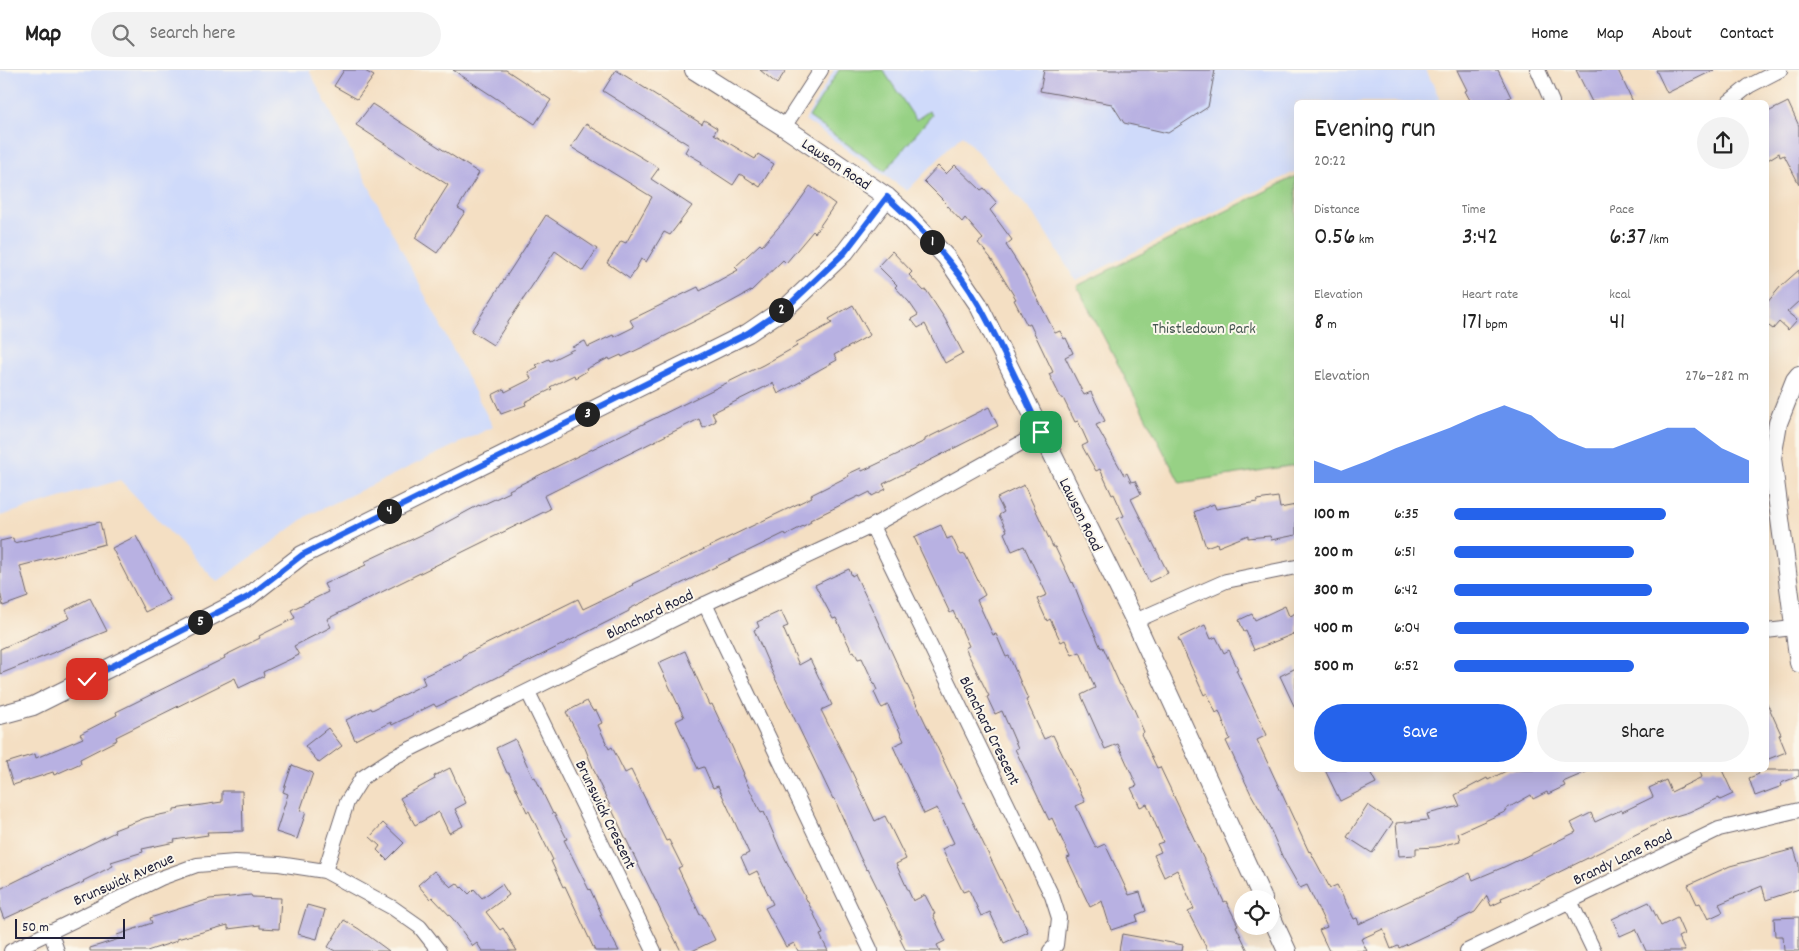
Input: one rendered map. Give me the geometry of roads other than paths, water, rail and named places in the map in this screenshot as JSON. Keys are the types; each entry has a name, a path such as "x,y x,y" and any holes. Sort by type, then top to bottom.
{"street":[{"name":"Lawson Road","path":"694,70 784,127 887,197 908,216 946,258 978,304 1134,621 1259,890"},
{"path":"784,127 821,70"},
{"path":"1538,70 1551,100"},
{"path":"1732,100 1749,86 1780,70"},
{"path":"0,715 33,706 142,652 248,597 302,555 748,333 788,306 845,252 887,197"},
{"path":"1799,375 1795,380 1778,423 1769,458 1799,663"},
{"name":"Blanchard Road","path":"326,871 347,802 362,778 394,758 705,604 872,526 1041,432"},
{"name":"Blanchard Crescent","path":"872,526 1052,896 1059,918 1056,945 1050,951"},
{"path":"1134,621 1226,581 1294,567"},
{"path":"705,604 871,951"},
{"path":"1769,631 1793,628"},
{"name":"Brunswick Crescent","path":"528,692 654,951"},
{"name":"Brandy Lane Road","path":"1467,951 1719,829 1799,810"},
{"name":"Brunswick Avenue","path":"11,951 161,878 197,865 236,862 279,864 326,871 393,908 420,927 439,951"},
{"path":"1570,901 1594,951"},
{"path":"50,932 57,951"},
{"path":"1279,934 1287,951"}],"park label":[{"name":"Thistledown Park","path":"1204,327"}]}
